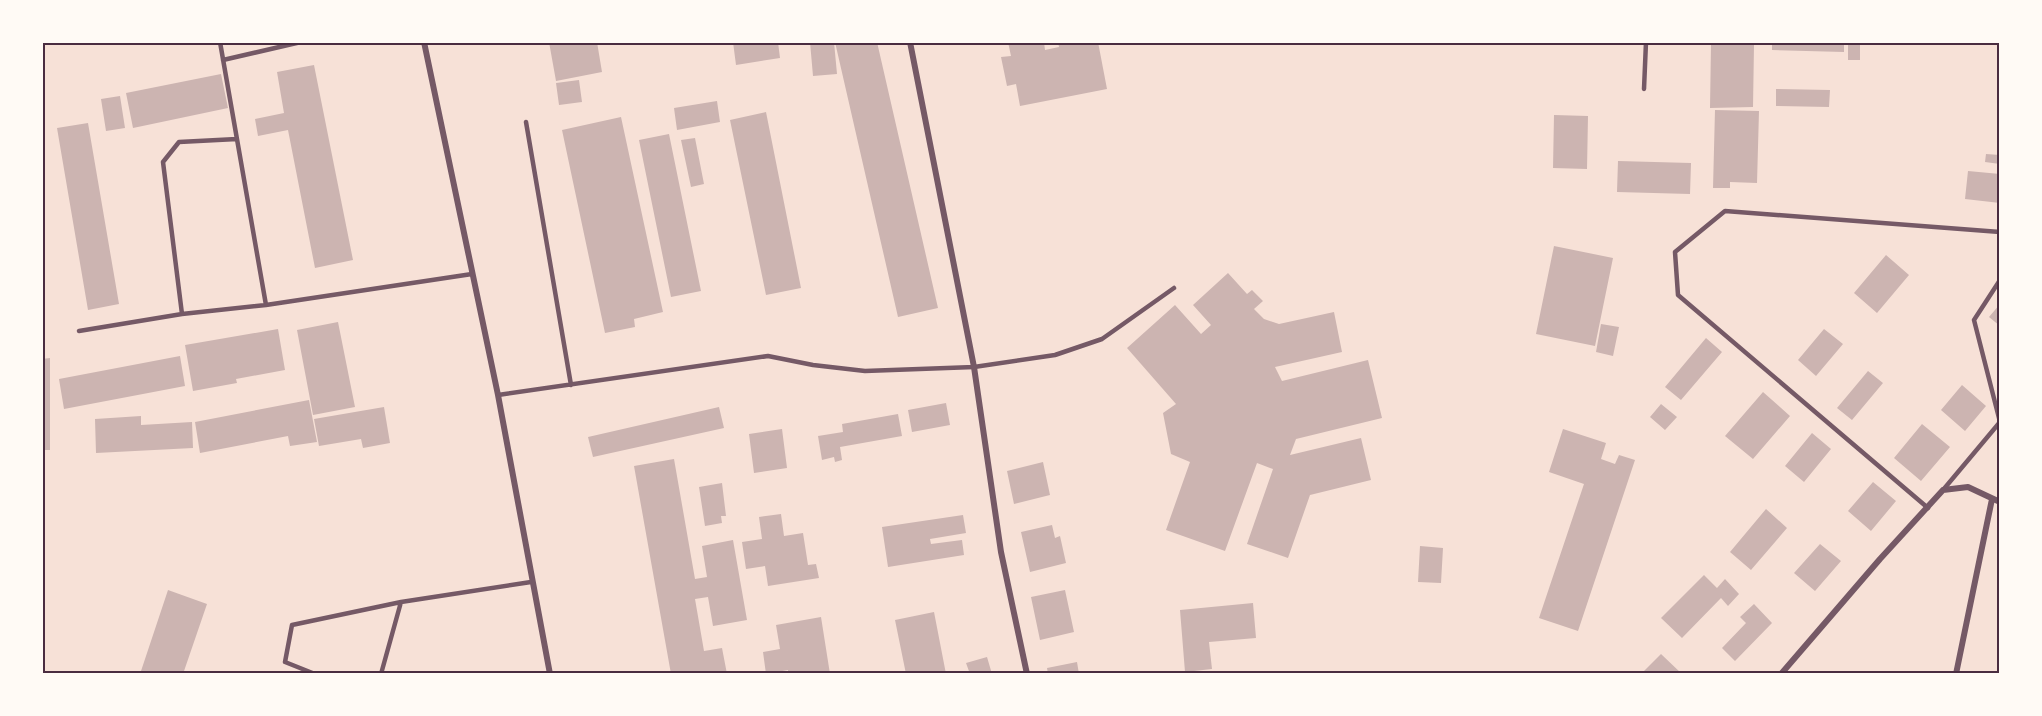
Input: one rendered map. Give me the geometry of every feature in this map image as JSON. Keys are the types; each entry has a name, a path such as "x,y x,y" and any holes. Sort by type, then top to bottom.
{"street":[{"path":"424,42 498,395 531,582 550,674"},
{"path":"910,42 974,367 1001,552 1027,674"},
{"path":"1781,674 1943,490 1968,487 2000,502"},
{"path":"1956,674 1992,499"}],"lane":[{"path":"220,42 266,305"},
{"path":"223,60 301,42"},
{"path":"1644,89 1646,42"},
{"path":"526,122 571,385"},
{"path":"182,314 163,162 179,142 237,140"},
{"path":"1928,507 1678,295 1675,252 1725,211 2000,232"},
{"path":"79,331 182,314 266,305 472,274"},
{"path":"1943,490 2000,422 1974,320 2000,280"},
{"path":"498,395 768,356 813,365 865,371 974,367 1055,355 1102,339 1174,288"},
{"path":"315,674 285,662 292,625 401,602 531,582"},
{"path":"381,674 401,602"}],"building":[{"path":"549,42 597,42 602,72 556,81"},
{"path":"733,42 778,42 780,58 736,65"},
{"path":"810,42 834,42 837,74 813,76"},
{"path":"835,42 877,42 938,308 898,317"},
{"path":"1008,42 1044,42 1045,50 1059,47 1058,42 1098,42 1107,89 1020,106 1016,84 1007,86 1001,57 1011,56"},
{"path":"1772,42 1844,42 1844,52 1772,50"},
{"path":"1848,42 1860,42 1860,60 1848,60"},
{"path":"1711,44 1754,45 1753,107 1710,108"},
{"path":"314,65 353,260 315,268 288,130 258,136 255,119 284,113 277,72"},
{"path":"221,74 228,108 133,128 126,93"},
{"path":"579,80 582,102 559,105 556,83"},
{"path":"1776,89 1830,90 1829,107 1776,106"},
{"path":"120,96 125,128 106,131 101,99"},
{"path":"717,101 720,122 677,130 674,108"},
{"path":"1715,110 1759,111 1757,183 1730,182 1730,188 1713,188"},
{"path":"766,112 801,288 766,295 730,120"},
{"path":"1554,115 1588,116 1587,169 1553,168"},
{"path":"621,117 663,312 634,319 635,327 605,333 562,130"},
{"path":"88,123 119,304 88,310 57,128"},
{"path":"669,134 701,291 671,297 639,140"},
{"path":"695,138 704,184 691,187 681,140"},
{"path":"1986,154 2000,155 2000,164 1985,162"},
{"path":"1618,161 1691,163 1690,194 1617,192"},
{"path":"1968,171 2000,174 2000,203 1965,199"},
{"path":"1554,246 1613,258 1595,346 1536,334"},
{"path":"1886,255 1909,275 1877,313 1854,293"},
{"path":"1228,273 1247,294 1252,290 1263,301 1254,309 1264,319 1279,324 1334,312 1342,352 1275,367 1282,381 1368,360 1382,418 1296,439 1290,455 1361,438 1371,480 1310,495 1288,558 1247,544 1273,469 1257,463 1225,551 1166,530 1190,462 1171,454 1163,413 1176,404 1127,348 1175,305 1201,334 1211,325 1193,305"},
{"path":"2000,304 2000,326 1989,317"},
{"path":"338,322 355,407 313,415 297,330"},
{"path":"1601,324 1619,327 1613,356 1596,352"},
{"path":"278,329 285,370 236,379 237,383 193,391 185,345"},
{"path":"1824,329 1843,344 1816,376 1798,360"},
{"path":"1706,338 1722,352 1681,400 1665,387"},
{"path":"180,356 185,386 64,409 59,379"},
{"path":"50,358 50,450 42,450 42,359"},
{"path":"1868,371 1883,383 1852,420 1837,408"},
{"path":"1962,385 1986,406 1965,431 1941,410"},
{"path":"1763,392 1790,416 1753,459 1725,436"},
{"path":"309,400 317,442 290,446 288,436 200,453 195,422"},
{"path":"946,403 950,425 912,432 908,410"},
{"path":"1661,404 1677,417 1665,430 1650,417"},
{"path":"384,407 390,443 363,448 361,439 319,446 314,419"},
{"path":"719,407 724,428 593,457 588,437"},
{"path":"898,414 902,436 840,447 842,460 835,462 834,457 822,460 818,436 843,432 842,424"},
{"path":"141,416 141,425 192,422 193,448 96,453 95,419"},
{"path":"1922,424 1950,447 1921,481 1894,458"},
{"path":"782,429 787,468 754,473 749,434"},
{"path":"1563,429 1606,443 1601,459 1615,464 1619,455 1635,460 1578,631 1539,618 1584,484 1549,472"},
{"path":"1812,433 1831,449 1804,482 1785,466"},
{"path":"674,459 695,579 707,577 702,546 733,540 747,620 713,626 708,597 695,599 704,651 722,648 727,674 671,674 634,466"},
{"path":"1043,462 1050,495 1014,504 1007,471"},
{"path":"1873,482 1896,501 1871,531 1848,511"},
{"path":"722,483 726,516 721,516 722,523 705,526 699,487"},
{"path":"1766,509 1787,528 1751,570 1730,552"},
{"path":"781,514 784,536 803,533 808,565 816,564 819,578 768,586 765,566 746,569 742,542 762,539 759,517"},
{"path":"963,515 966,533 930,539 931,544 962,540 964,555 888,567 882,527"},
{"path":"1052,525 1055,538 1060,536 1066,563 1030,572 1021,532"},
{"path":"1820,544 1841,561 1815,591 1794,573"},
{"path":"1420,546 1443,548 1441,583 1418,582"},
{"path":"1704,575 1717,588 1725,579 1739,594 1728,606 1721,598 1682,638 1661,618"},
{"path":"168,590 207,604 183,674 140,674"},
{"path":"1065,590 1074,632 1040,640 1031,597"},
{"path":"1253,603 1256,638 1209,642 1212,669 1185,672 1180,610"},
{"path":"1754,604 1772,623 1735,661 1722,648 1746,623 1740,617"},
{"path":"934,612 946,674 906,674 895,620"},
{"path":"821,617 830,674 788,674 788,670 766,674 763,652 780,649 776,625"},
{"path":"1661,654 1682,674 1641,674"},
{"path":"987,657 992,674 970,674 966,663"},
{"path":"1077,662 1079,674 1048,674 1047,668"}]}
